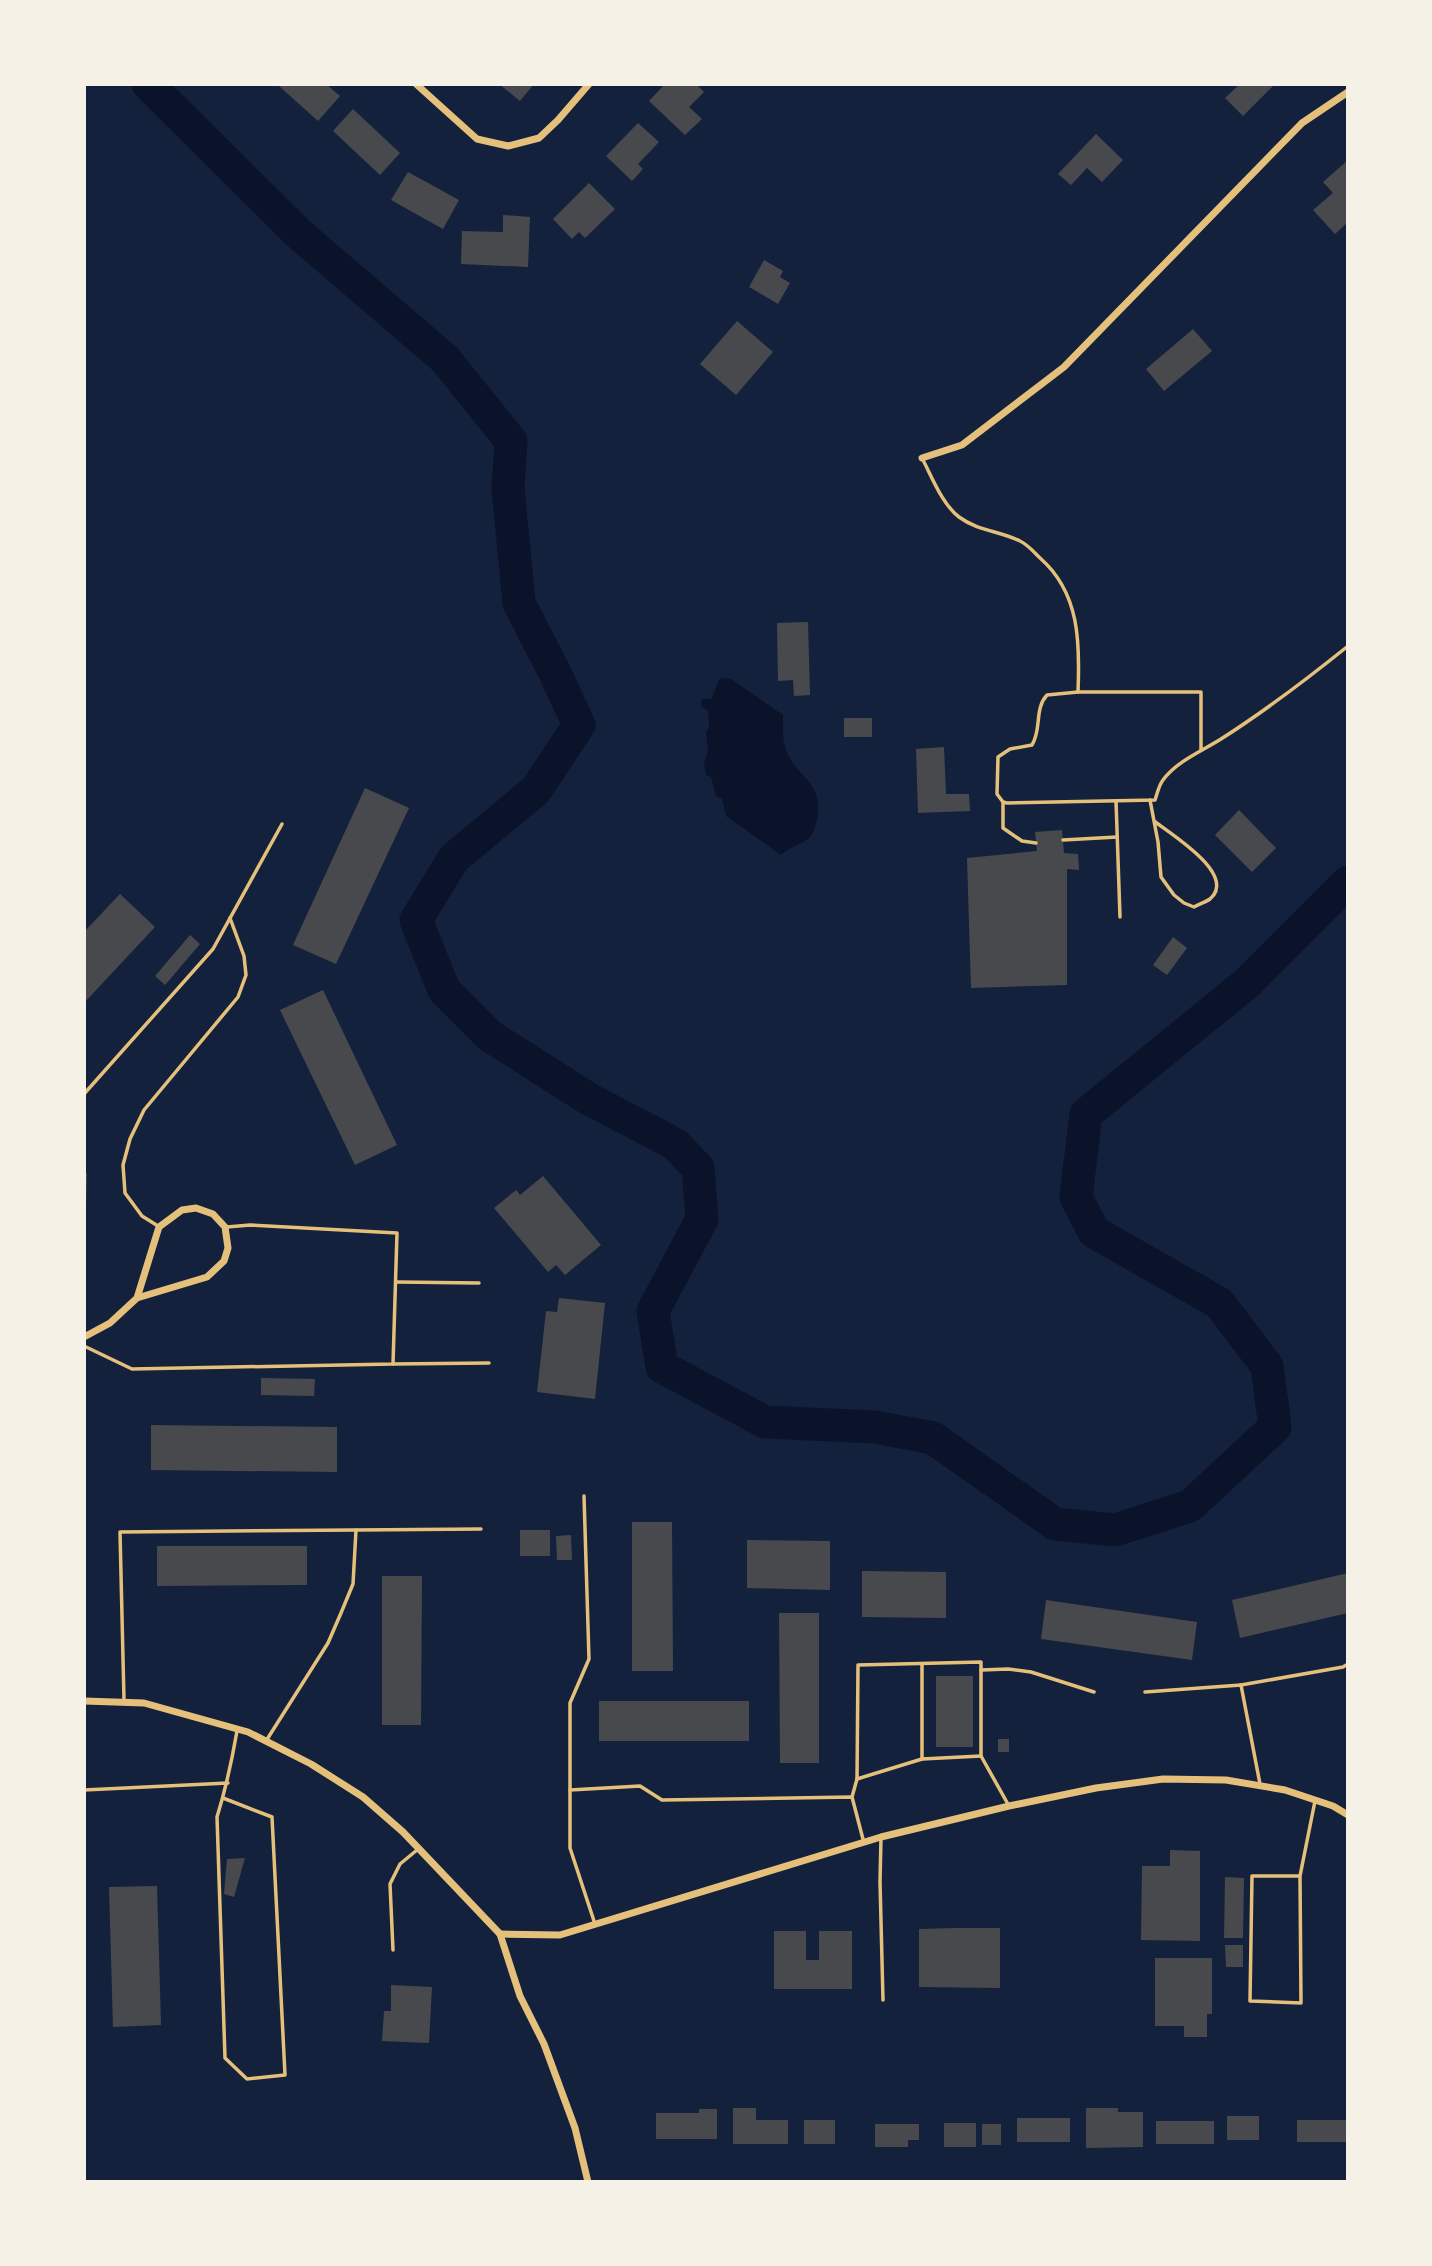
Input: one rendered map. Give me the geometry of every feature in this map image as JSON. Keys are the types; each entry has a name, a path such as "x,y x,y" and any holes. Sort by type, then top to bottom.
{"street":[{"path":"416,84 477,139 508,146 539,138 589,84"},
{"path":"922,458 962,445 1065,367 1302,123 1348,92"},
{"path":"84,1337 110,1323 136,1298 207,1277 224,1261 228,1248 225,1227 213,1214 196,1208 182,1210 171,1215 159,1227 136,1298"},
{"path":"84,1701 144,1703 237,1729 266,1741 311,1764 363,1797 418,1848 500,1934 520,1996 544,2044 575,2128 588,2182"},
{"path":"500,1934 560,1935 881,1837 1096,1788 1163,1779 1226,1780 1285,1790 1348,1815"}],"lane":[{"path":"922,458 944,498 958,516 980,529 1021,541 1055,571 1070,598 1080,649 1078,692"},
{"path":"1003,802 1155,800 1163,780 1191,756 1220,740 1311,677 1348,646"},
{"path":"1036,843 1022,841 1003,828 1003,802 997,794 998,757 1010,749 1032,745 1036,739 1040,706 1047,695 1078,692 1201,692 1201,750"},
{"path":"1150,800 1161,877 1174,895 1184,903 1194,906 1211,898 1217,886 1215,875 1208,864 1154,821"},
{"path":"1116,801 1120,917"},
{"path":"84,1094 213,949 282,824"},
{"path":"1063,840 1117,837"},
{"path":"159,1227 142,1216 125,1193 123,1165 130,1139 144,1110 238,997 246,975 244,956 230,918"},
{"path":"225,1227 250,1225 397,1233 393,1364"},
{"path":"396,1282 479,1283"},
{"path":"84,1346 132,1369 489,1363"},
{"path":"584,1496 589,1659 570,1703 570,1848 595,1924"},
{"path":"124,1703 120,1532 481,1529"},
{"path":"266,1741 328,1643 341,1613 353,1584 356,1530"},
{"path":"864,1843 852,1797 857,1779 858,1665 981,1662 981,1756 1009,1806"},
{"path":"922,1664 922,1759"},
{"path":"1145,1692 1241,1685 1348,1664"},
{"path":"981,1670 1031,1672 1094,1692"},
{"path":"1241,1685 1260,1786"},
{"path":"223,1798 272,1817 285,2075 247,2079 225,2058 217,1817 223,1798 228,1783 237,1729"},
{"path":"857,1779 922,1759 981,1756"},
{"path":"84,1790 228,1783"},
{"path":"570,1790 640,1786 662,1800 852,1797"},
{"path":"1300,1875 1252,1875 1250,2001 1301,2003 1300,1875 1315,1801"},
{"path":"881,1837 883,2000"},
{"path":"393,1950 390,1884 400,1864 418,1848"}],"water":[{"path":"720,678 731,679 783,715 787,752 817,796 817,818 812,834 781,855 726,816 722,799 716,796 711,777 706,775 704,762 708,751 706,732 709,727 708,711 701,706 702,699 711,699"}],"building":[{"path":"326,84 340,96 318,121 279,86"},
{"path":"499,84 534,84 520,101"},
{"path":"665,84 696,84 704,92 689,107 702,119 685,135 649,101"},
{"path":"1240,84 1275,84 1243,116 1225,98"},
{"path":"353,109 400,153 380,175 333,131"},
{"path":"638,123 659,142 638,164 643,169 632,181 606,156"},
{"path":"1096,134 1123,160 1102,182 1087,168 1071,185 1058,174"},
{"path":"1348,160 1348,222 1335,234 1313,210 1333,193 1323,182"},
{"path":"408,172 459,200 443,229 391,200"},
{"path":"589,183 615,209 585,238 579,232 572,239 553,219"},
{"path":"503,215 530,217 528,267 461,264 462,231 503,232"},
{"path":"764,260 783,271 780,277 790,283 778,304 749,287"},
{"path":"737,321 773,352 736,395 700,364"},
{"path":"1193,329 1212,351 1164,391 1146,369"},
{"path":"808,622 810,695 794,696 793,680 778,681 777,623"},
{"path":"844,718 872,718 872,737 844,737"},
{"path":"944,747 946,794 969,794 970,811 918,813 916,749"},
{"path":"365,788 409,808 336,964 293,945"},
{"path":"1239,810 1276,848 1252,872 1215,835"},
{"path":"1062,830 1064,853 1078,854 1079,870 1067,869 1067,985 971,988 967,858 1037,851 1035,832"},
{"path":"120,894 155,927 84,1003 84,932"},
{"path":"190,935 200,944 165,985 155,976"},
{"path":"1173,937 1187,948 1167,975 1153,965"},
{"path":"323,990 397,1145 355,1165 280,1010"},
{"path":"84,1173 87,1173 86,1205 84,1205"},
{"path":"543,1176 601,1245 565,1275 556,1265 548,1272 494,1208 516,1190 520,1195"},
{"path":"559,1298 605,1303 595,1399 537,1392 546,1311 557,1312"},
{"path":"261,1378 315,1379 314,1396 261,1395"},
{"path":"151,1425 337,1427 337,1472 151,1470"},
{"path":"632,1522 672,1522 673,1671 632,1671"},
{"path":"520,1530 550,1530 550,1556 520,1556"},
{"path":"571,1535 572,1560 557,1560 556,1536"},
{"path":"747,1540 830,1541 830,1590 747,1588"},
{"path":"157,1546 307,1546 307,1585 157,1586"},
{"path":"862,1571 946,1572 946,1618 862,1617"},
{"path":"1348,1573 1348,1613 1240,1638 1232,1600"},
{"path":"382,1576 422,1576 421,1725 382,1725"},
{"path":"1046,1600 1197,1622 1192,1660 1041,1639"},
{"path":"779,1613 819,1613 819,1763 780,1763"},
{"path":"936,1676 973,1676 973,1747 936,1747"},
{"path":"599,1701 749,1701 749,1741 599,1741"},
{"path":"998,1739 1009,1739 1009,1752 998,1752"},
{"path":"1170,1850 1200,1851 1200,1941 1141,1940 1142,1866 1170,1866"},
{"path":"245,1858 234,1897 224,1894 227,1859"},
{"path":"1225,1877 1244,1878 1243,1938 1224,1938"},
{"path":"157,1886 161,2025 113,2027 109,1887"},
{"path":"1000,1928 1000,1988 919,1987 919,1929"},
{"path":"774,1931 806,1931 806,1960 819,1960 819,1931 852,1931 852,1989 774,1989"},
{"path":"1225,1945 1243,1945 1243,1967 1226,1967"},
{"path":"1155,1958 1212,1958 1212,2014 1207,2014 1207,2037 1184,2037 1184,2026 1155,2026"},
{"path":"391,1985 432,1987 429,2043 382,2041 384,2011 391,2011"},
{"path":"733,2108 756,2108 756,2120 788,2120 788,2144 733,2144"},
{"path":"1086,2108 1118,2108 1118,2112 1143,2112 1143,2147 1086,2148"},
{"path":"699,2109 717,2109 717,2139 656,2139 656,2113 699,2113"},
{"path":"1227,2116 1259,2116 1259,2140 1227,2140"},
{"path":"1017,2118 1070,2118 1070,2142 1017,2142"},
{"path":"804,2120 835,2120 835,2144 804,2144"},
{"path":"1297,2120 1347,2120 1347,2142 1297,2142"},
{"path":"1156,2121 1214,2121 1214,2144 1156,2144"},
{"path":"944,2123 976,2123 976,2147 944,2147"},
{"path":"875,2124 919,2124 919,2140 908,2140 908,2147 875,2147"},
{"path":"982,2124 1001,2124 1001,2145 982,2145"}],"waterway":[{"path":"148,84 298,233 445,359 511,441 508,488 519,603 579,725 536,790 454,858 416,920 444,990 490,1036 589,1099 675,1144 698,1168 702,1219 653,1311 662,1367 765,1422 875,1427 933,1438 1055,1524 1115,1530 1190,1506 1275,1427 1267,1366 1219,1303 1094,1232 1076,1197 1086,1114 1247,983 1348,882"}]}
